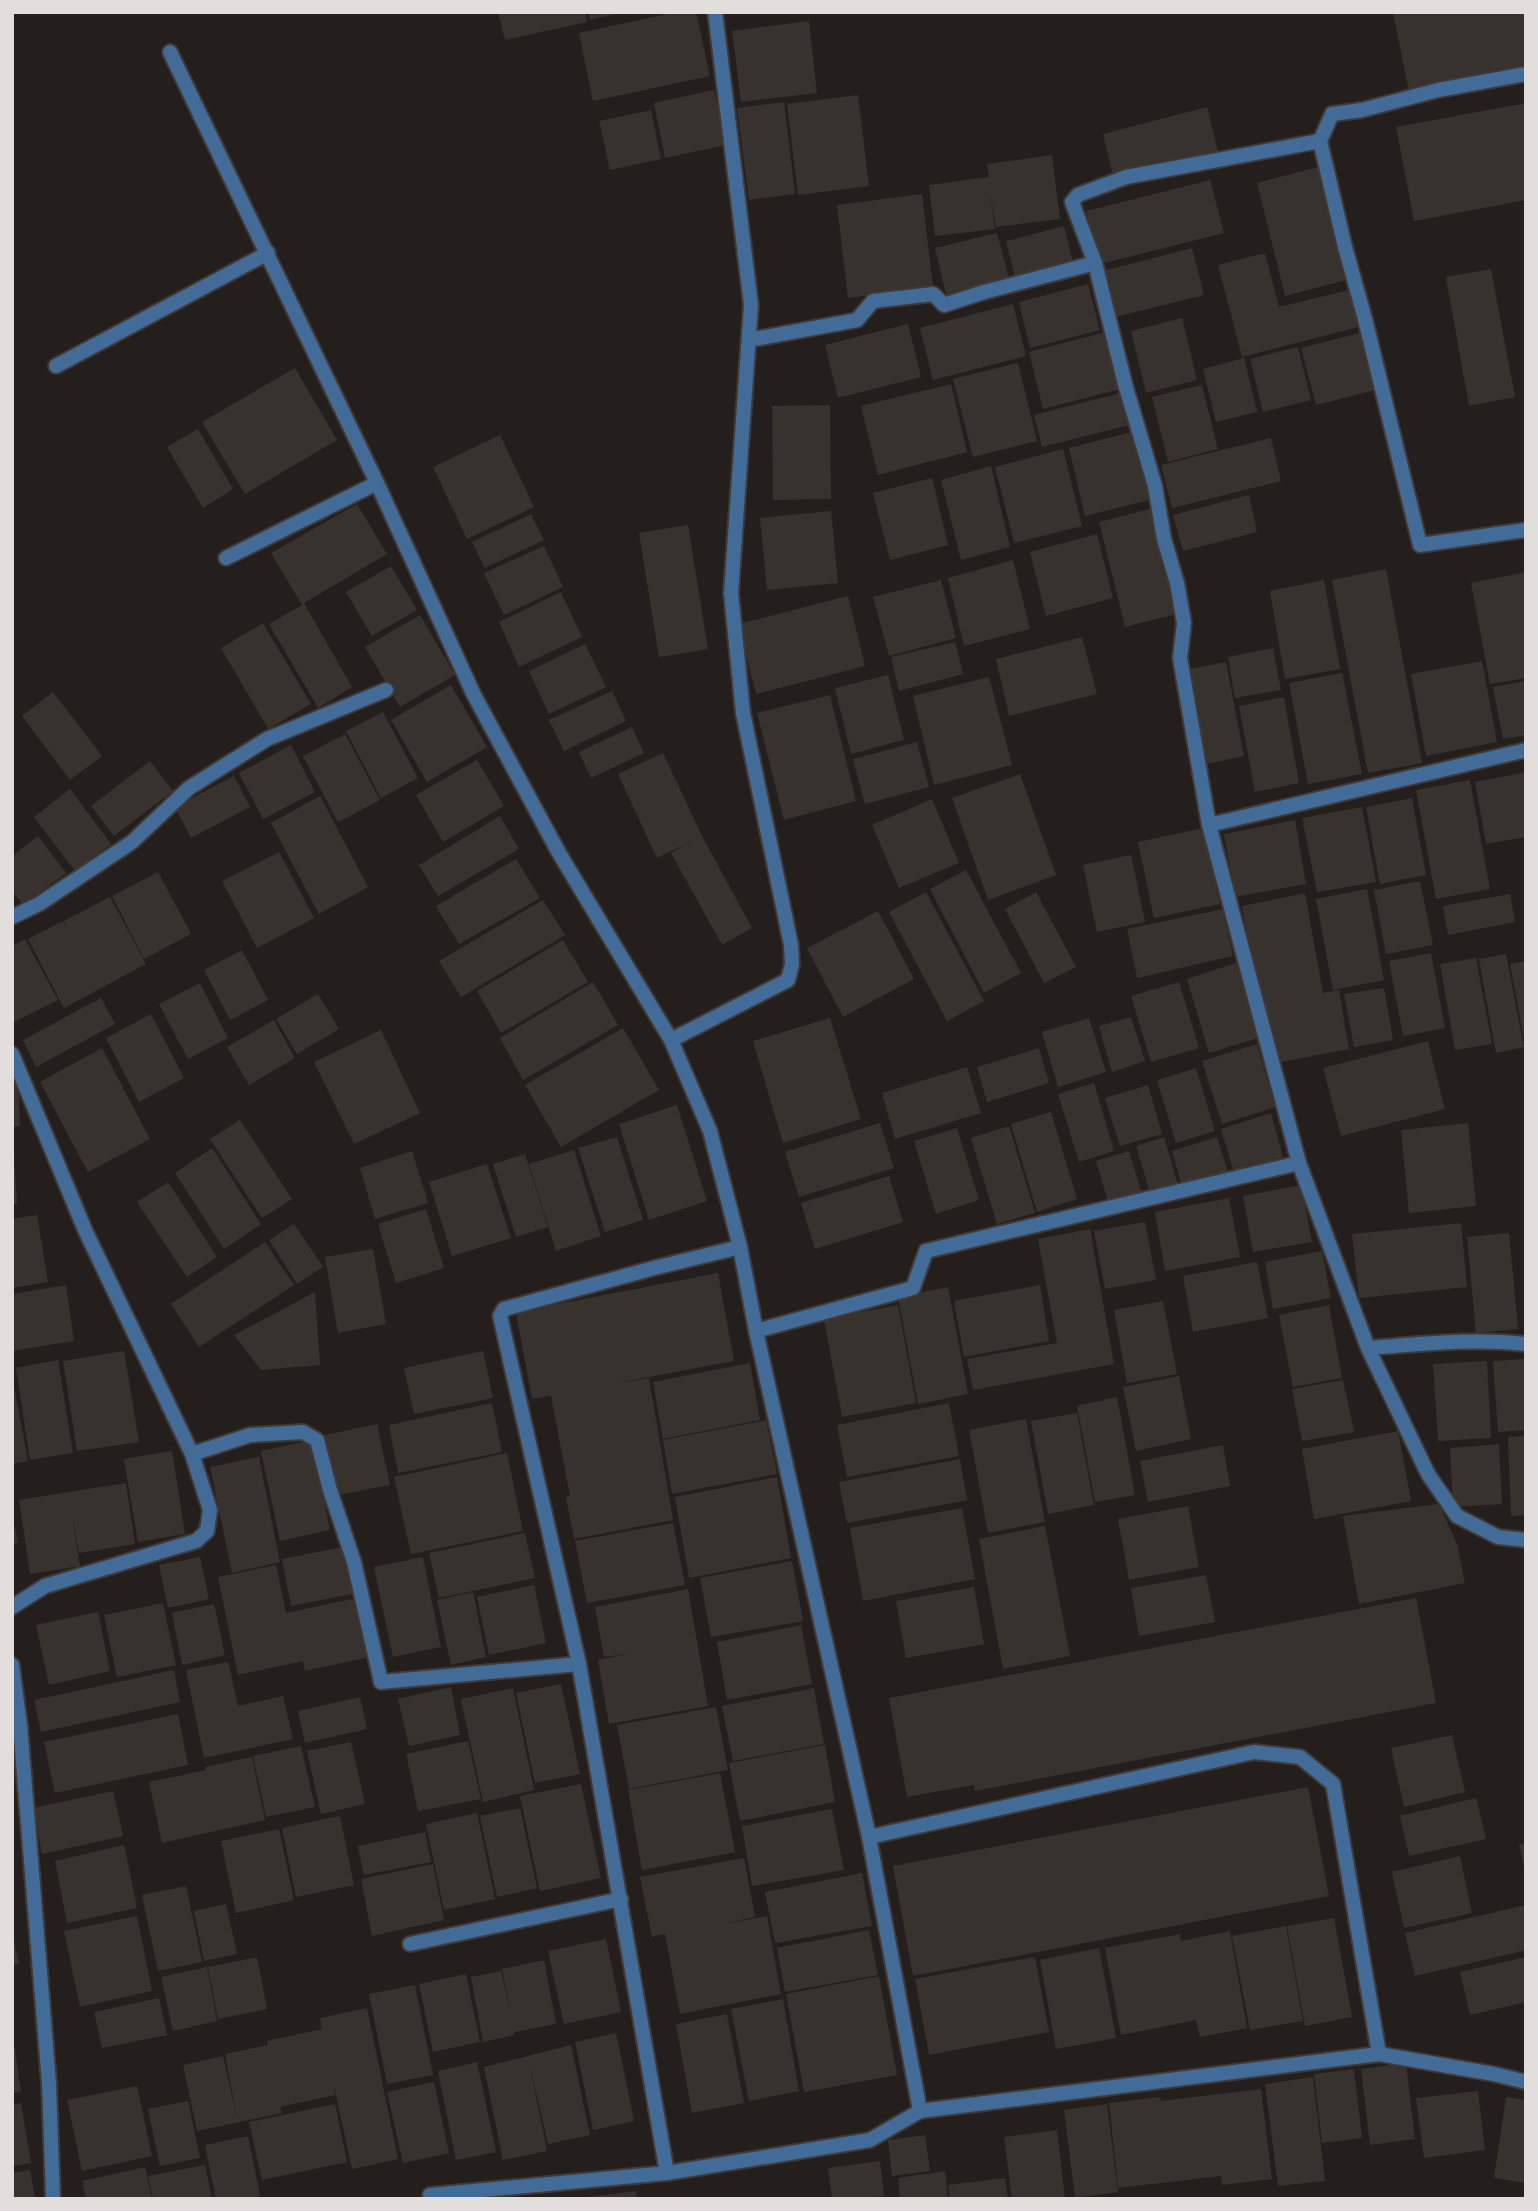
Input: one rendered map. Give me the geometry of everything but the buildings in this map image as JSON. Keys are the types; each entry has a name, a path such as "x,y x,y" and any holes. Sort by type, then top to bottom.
{"street":[{"path":"671,1040 788,980 792,964 789,933 743,713 731,593 751,305 715,12"},
{"path":"170,52 377,483 474,695 559,853 671,1040 710,1131 740,1247 756,1331 869,1837 920,2111"},
{"path":"1526,74 1438,90 1363,110 1332,114 1320,141 1420,545 1526,530"},
{"path":"1320,141 1126,177 1078,195 1072,202 1095,264 1125,384 1155,486 1164,540 1177,583 1184,623 1180,658 1209,825 1299,1163 1368,1348 1428,1474 1457,1516 1498,1537 1526,1540"},
{"path":"56,366 268,253"},
{"path":"749,340 857,320 873,301 933,294 944,305 1095,264"},
{"path":"226,558 377,483"},
{"path":"12,917 39,904 132,842 189,788 267,739 386,690"},
{"path":"1209,825 1526,750"},
{"path":"12,1054 85,1230 192,1454 210,1510 207,1531 197,1541 45,1586 12,1607"},
{"path":"756,1331 913,1288 926,1251 1299,1163"},
{"path":"667,2173 579,1664 500,1316 505,1309 740,1247"},
{"path":"1368,1348 1450,1342 1526,1344"},
{"path":"192,1454 250,1435 303,1432 317,1440 354,1562 381,1682 579,1664"},
{"path":"12,1665 49,2083 53,2199"},
{"path":"869,1837 1254,1752 1300,1757 1333,1784 1378,2054"},
{"path":"410,1944 621,1899"},
{"path":"430,2195 667,2173 870,2140 920,2111 1378,2054 1526,2082"}]}
